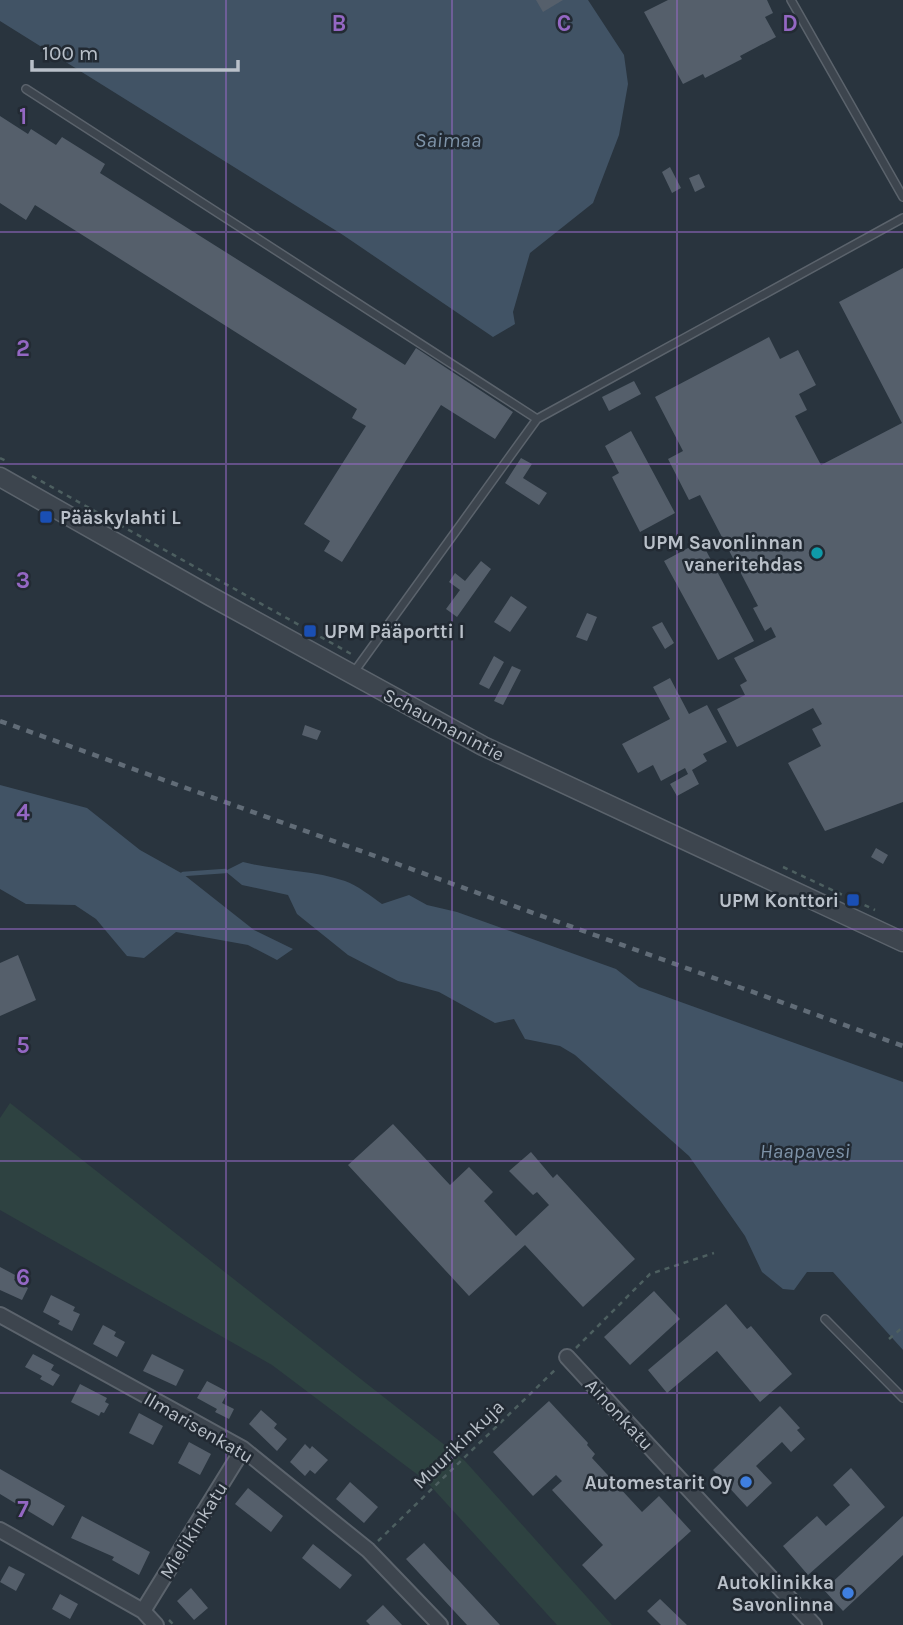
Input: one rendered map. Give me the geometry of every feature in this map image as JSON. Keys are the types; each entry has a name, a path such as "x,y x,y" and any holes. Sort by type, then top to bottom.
{"street":[{"name":"Schaumanintie","path":"6,471 86,527 358,667 484,746 903,942"},
{"name":"Ilmarisenkatu","path":"0,1315 243,1449 368,1550 440,1625"},
{"name":"Ainonkatu","path":"568,1357 814,1625"},
{"name":"Mielikinkatu","path":"143,1611 243,1449"},
{"path":"0,1530 143,1611 156,1625"}],"lane":[{"path":"791,0 903,197"},
{"path":"26,89 537,419"},
{"path":"358,667 537,419 903,218"},
{"path":"825,1319 903,1398"}],"path":[{"path":"0,458 6,471"},
{"path":"24,471 358,667"},
{"path":"781,866 878,912"},
{"name":"Muurikinkuja","path":"368,1550 650,1274 714,1253"},
{"path":"889,1339 903,1327"}],"green space":[{"path":"10,1103 465,1461 612,1625 557,1625 426,1481 272,1365 0,1210 0,1118"}],"water":[{"name":"Saimaa","path":"0,0 588,0 624,55 628,84 619,135 593,203 530,253 513,312 515,324 493,337 343,235 0,21"},
{"path":"0,785 87,808 140,850 183,874 254,930 293,949 277,960 248,945 176,932 144,958 127,956 96,919 75,905 26,904 0,889"},
{"name":"Haapavesi","path":"243,862 345,881 382,904 409,895 427,905 457,912 616,969 639,987 903,1082 903,1350 833,1272 807,1272 794,1290 783,1289 762,1272 745,1236 689,1156 575,1055 560,1046 525,1039 514,1019 495,1023 439,992 398,981 348,955 297,914 288,895 242,885 225,871"}],"building":[{"path":"536,0 563,0 543,12"},
{"path":"668,0 767,0 773,13 765,17 776,37 705,78 703,74 683,84 644,12"},
{"path":"0,116 28,134 31,129 56,145 62,137 105,164 100,173 405,365 416,348 513,412 495,439 441,405 342,562 324,551 330,541 304,524 366,426 352,418 357,409 35,205 26,220 0,203"},
{"path":"670,167 681,188 672,193 662,172"},
{"path":"699,174 705,187 695,192 689,178"},
{"name":"UPM Savonlinnan vaneritehdas","path":"903,268 903,802 825,831 788,763 821,746 812,729 822,724 813,708 737,747 717,709 745,695 740,685 747,681 734,658 776,637 771,627 765,631 753,608 758,606 700,495 689,500 668,459 683,451 655,397 769,337 780,359 798,350 816,385 799,394 807,410 795,416 821,465 902,423 839,302"},
{"path":"634,381 641,394 609,411 602,397"},
{"path":"631,431 675,513 640,532 612,477 619,473 605,446"},
{"path":"521,458 532,464 523,478 547,493 539,505 505,483"},
{"path":"701,541 754,641 718,660 664,561"},
{"path":"481,561 491,569 457,617 446,609 460,590 449,582 455,573 465,581"},
{"path":"511,596 527,607 510,632 494,622"},
{"path":"587,613 597,617 587,641 576,637"},
{"path":"662,622 674,643 665,649 652,627"},
{"path":"494,656 504,662 489,689 479,684"},
{"path":"512,666 521,670 503,705 494,701"},
{"path":"670,678 689,714 707,705 727,742 703,754 707,761 692,770 699,784 677,796 670,784 688,774 685,768 661,781 653,765 638,773 622,744 670,719 653,687"},
{"path":"305,725 321,731 317,740 302,735"},
{"path":"876,848 888,855 883,864 871,857"},
{"path":"18,955 36,1000 0,1016 0,963"},
{"path":"393,1124 450,1185 469,1167 493,1192 484,1201 516,1236 549,1205 537,1192 533,1195 509,1171 531,1152 553,1178 557,1174 635,1259 583,1307 525,1245 469,1296 348,1165"},
{"path":"0,1267 17,1276 14,1280 28,1288 22,1300 0,1290"},
{"path":"654,1291 680,1319 630,1365 604,1337"},
{"path":"51,1295 75,1307 73,1311 80,1314 72,1331 43,1312"},
{"path":"726,1304 747,1329 751,1326 792,1374 760,1402 717,1351 667,1393 648,1370"},
{"path":"103,1325 116,1332 114,1336 125,1342 117,1357 93,1344"},
{"path":"33,1354 54,1365 51,1370 60,1375 53,1386 25,1367"},
{"path":"152,1354 184,1370 176,1386 143,1371"},
{"path":"207,1381 228,1392 222,1403 234,1409 229,1419 197,1398"},
{"path":"80,1384 107,1398 105,1402 109,1404 104,1413 101,1412 99,1416 71,1402"},
{"path":"549,1401 588,1443 595,1454 592,1458 642,1512 659,1496 691,1531 615,1600 582,1565 603,1545 552,1490 562,1481 556,1475 533,1496 493,1452"},
{"path":"780,1406 800,1428 797,1430 805,1439 791,1452 782,1442 756,1466 772,1483 747,1507 713,1470"},
{"path":"261,1410 277,1424 274,1428 287,1439 277,1451 249,1424"},
{"path":"139,1413 163,1426 153,1445 129,1433"},
{"path":"189,1442 211,1454 200,1475 178,1463"},
{"path":"305,1444 310,1449 312,1446 328,1460 315,1474 310,1470 305,1476 290,1462"},
{"path":"851,1468 885,1507 808,1575 783,1546 817,1516 826,1526 850,1505 833,1485"},
{"path":"0,1469 65,1506 53,1526 0,1494"},
{"path":"350,1482 378,1507 364,1523 336,1499"},
{"path":"248,1488 283,1516 271,1532 235,1504"},
{"path":"82,1516 150,1552 139,1575 112,1560 114,1557 71,1538"},
{"path":"903,1516 903,1555 843,1611 824,1590"},
{"path":"424,1543 500,1625 467,1625 406,1559"},
{"path":"313,1544 352,1575 340,1589 302,1558"},
{"path":"9,1566 25,1574 16,1591 0,1582"},
{"path":"191,1588 208,1608 194,1620 177,1601"},
{"path":"60,1594 78,1604 70,1619 52,1609"},
{"path":"660,1599 687,1625 661,1625 647,1611"},
{"path":"383,1605 402,1625 370,1625 366,1621"}],"waterway":[{"path":"183,874 225,871"}],"railway":[{"path":"0,721 903,1046"}],"place":[{"name":"Pääskylahti L","path":"46,517"},
{"name":"UPM Savonlinnan vaneritehdas","path":"817,553"},
{"name":"UPM Pääportti I","path":"310,631"},
{"name":"UPM Konttori","path":"853,900"},
{"name":"Automestarit Oy","path":"746,1482"},
{"name":"Autoklinikka Savonlinna","path":"848,1593"}]}
